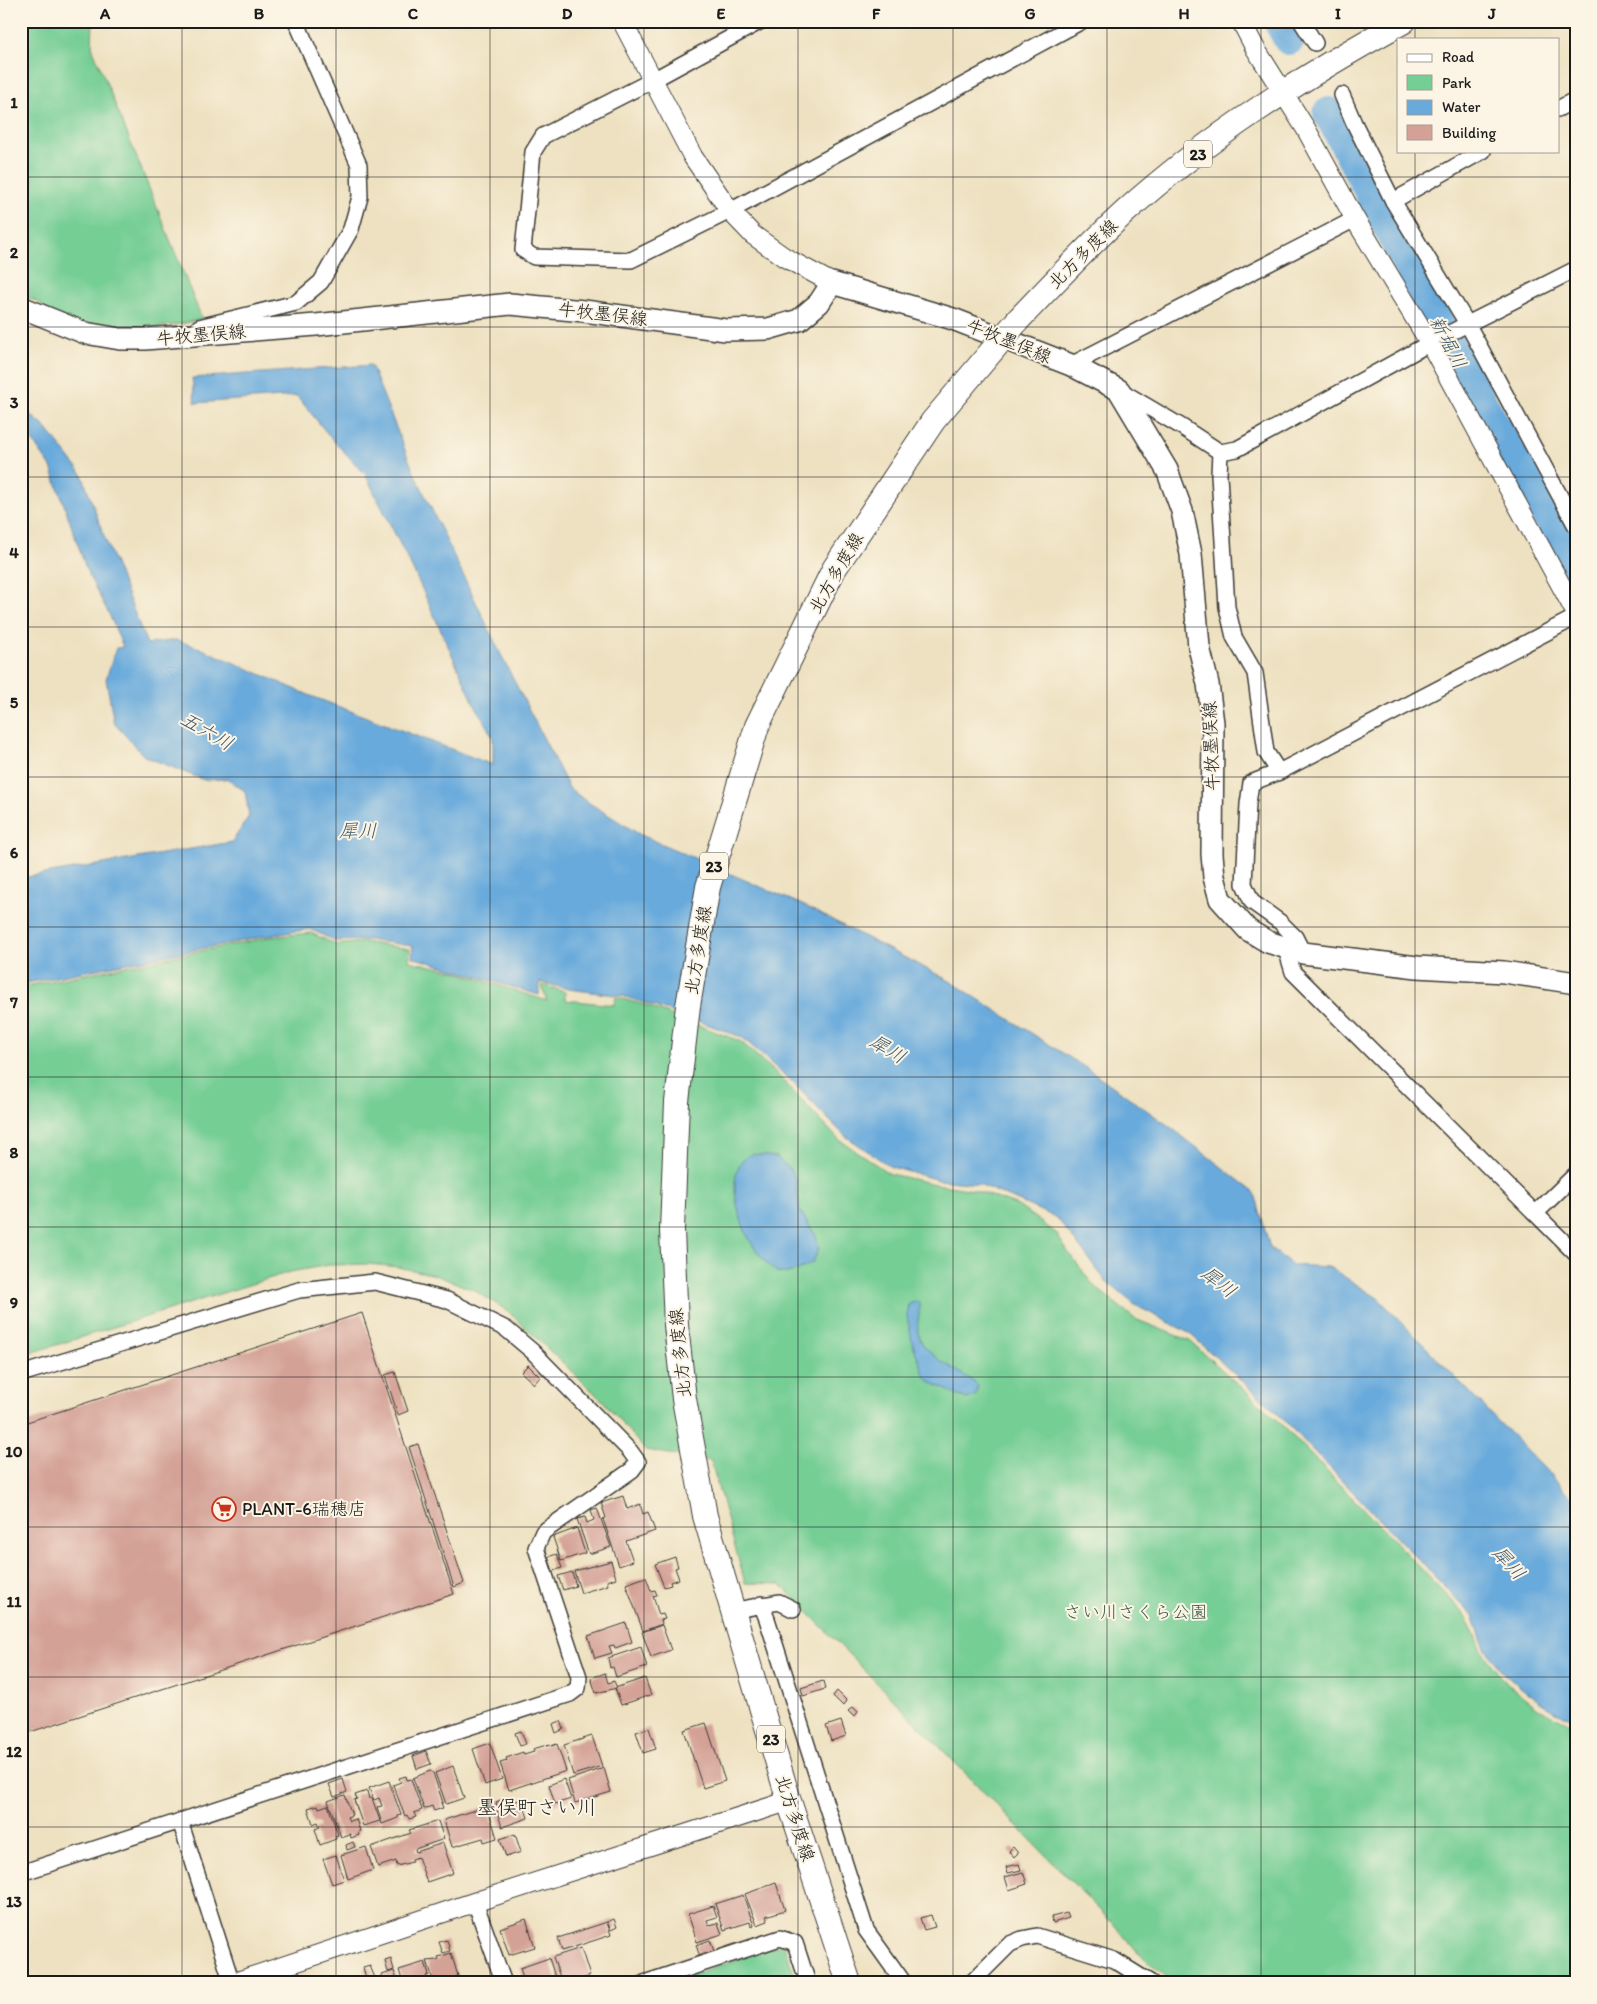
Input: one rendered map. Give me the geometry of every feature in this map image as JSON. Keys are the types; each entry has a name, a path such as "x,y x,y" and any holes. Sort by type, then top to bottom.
{"main road":[{"name":"北方多度線","path":"849,1983 789,1801 704,1516 684,1399 676,1325 672,1230 677,1102 688,1006 708,887 757,726 834,569 933,420 1018,320 1064,271 1126,212 1172,172 1329,62 1404,21"},
{"name":"牛牧墨俣線","path":"21,307 85,333 120,339 145,339 316,325 510,304 612,314 726,330 768,329 799,320 819,303 832,283 953,319 1071,365 1119,390 1167,470 1182,511 1191,554 1199,646 1208,684 1213,723 1212,854 1214,877 1220,899 1248,930 1268,942 1295,951 1417,967 1504,972 1576,983"}],"street":[{"path":"145,339 296,303 321,282 351,229 360,198 359,165 296,21"},
{"path":"622,21 693,157 730,212 753,235 784,256 832,283"},
{"path":"761,21 653,80 543,136 533,152 523,250 534,257 631,260 730,212 1082,21"},
{"path":"1241,21 1255,48 1284,92 1355,218 1435,341 1576,613"},
{"path":"1300,21 1315,43"},
{"path":"1342,95 1393,201 1576,526"},
{"path":"1560,108 1576,99"},
{"path":"1393,201 1481,152"},
{"path":"1071,365 1355,218"},
{"path":"1119,390 1220,452 1237,449 1435,341 1576,269"},
{"path":"21,299 38,306 49,319"},
{"path":"1220,452 1219,475 1227,607 1234,637 1255,673 1266,752 1279,772"},
{"path":"1576,617 1279,772 1251,783 1248,804 1244,884 1252,902 1280,922 1295,937 1293,972 1576,1254"},
{"path":"1536,1213 1576,1174"},
{"path":"21,1374 299,1290 375,1282 447,1300 506,1329 532,1351 630,1451 638,1462 632,1470 543,1532 536,1548 579,1677 578,1688 570,1694 21,1873"},
{"path":"732,1611 760,1604 779,1602 793,1609"},
{"path":"760,1604 767,1619 866,1930 904,1983"},
{"path":"180,1821 232,1983 789,1801"},
{"path":"476,1902 504,1983"},
{"path":"971,1983 1010,1944 1037,1936 1114,1960 1151,1983"},
{"path":"647,1982 780,1938 795,1943 808,1983"}],"green space":[{"path":"21,21 93,21 92,47 202,319 181,324 140,329 106,330 53,318 40,303 21,295"},
{"name":"さい川さくら公園","path":"311,933 337,945 362,942 410,949 409,961 454,971 547,1001 542,988 543,985 565,992 565,1000 614,1005 616,997 647,1006 740,1041 775,1072 838,1139 890,1174 974,1190 1018,1206 1056,1233 1094,1286 1135,1319 1190,1341 1276,1419 1462,1611 1486,1657 1509,1685 1538,1708 1576,1727 1576,1983 1174,1983 1136,1951 1119,1930 780,1584 745,1583 711,1461 645,1450 603,1401 509,1312 474,1290 435,1275 398,1267 369,1264 329,1265 290,1272 21,1356 21,987 271,937"},
{"path":"783,1944 798,1983 666,1983"}],"water":[{"name":"犀川","path":"371,365 413,470 503,659 569,788 586,801 639,834 807,907 950,981 1097,1075 1169,1126 1255,1193 1270,1248 1293,1265 1329,1267 1378,1298 1576,1501 1576,1722 1527,1693 1506,1674 1486,1648 1473,1616 1274,1410 1189,1333 1135,1305 1106,1281 1057,1218 979,1184 939,1180 891,1167 844,1135 793,1083 743,1038 699,1021 623,996 568,989 540,982 539,995 412,957 413,946 370,940 335,941 310,929 21,984 21,878 232,842 249,816 245,791 227,779 204,780 144,756 114,723 106,679 116,648 123,647 109,614 88,574 51,467 21,425 21,406 46,428 82,474 104,536 147,644 176,640 200,648 311,696 493,765 493,738 473,701 417,578 365,474 331,438 297,396 195,403 192,378"},
{"path":"752,1154 776,1157 791,1170 796,1180 800,1211 816,1236 819,1248 813,1262 796,1271 782,1273 774,1270 762,1257 747,1235 738,1211 735,1188 738,1168"},
{"path":"918,1301 918,1334 920,1339 931,1353 978,1386 976,1395 967,1399 931,1383 924,1375 912,1342 907,1316 909,1304"}],"building":[{"name":"PLANT-6瑞穂店","path":"362,1313 454,1594 21,1735 21,1424"},
{"path":"528,1365 540,1377 534,1384 521,1372"},
{"path":"395,1372 408,1411 398,1415 385,1375"},
{"path":"418,1444 464,1583 454,1587 409,1447"},
{"path":"623,1496 627,1509 640,1504 643,1514 648,1512 655,1531 626,1541 633,1561 619,1566 603,1519 606,1518 601,1503"},
{"path":"597,1508 611,1547 589,1554 577,1519 585,1517 587,1523 594,1520 591,1510"},
{"path":"577,1528 585,1553 561,1561 553,1537"},
{"path":"557,1554 562,1568 553,1571 548,1557"},
{"path":"675,1557 678,1567 675,1568 679,1579 670,1582 671,1585 664,1587 655,1564"},
{"path":"611,1561 616,1578 607,1581 608,1585 581,1593 574,1571"},
{"path":"572,1572 576,1586 563,1590 558,1576"},
{"path":"646,1577 651,1591 655,1590 657,1595 653,1596 659,1615 663,1614 665,1619 661,1620 662,1624 643,1631 626,1584"},
{"path":"626,1623 632,1642 615,1648 614,1645 609,1646 612,1653 595,1658 588,1636"},
{"path":"662,1625 671,1650 651,1657 642,1632"},
{"path":"641,1647 647,1667 616,1677 613,1667 610,1668 608,1658"},
{"path":"605,1673 608,1683 614,1681 617,1688 596,1693 591,1678"},
{"path":"645,1678 651,1695 621,1705 615,1688"},
{"path":"823,1681 825,1689 803,1696 801,1688"},
{"path":"837,1691 847,1701 843,1706 833,1696"},
{"path":"853,1707 858,1712 854,1717 848,1711"},
{"path":"561,1721 564,1729 556,1733 553,1724"},
{"path":"841,1721 846,1736 831,1741 826,1726"},
{"path":"706,1723 725,1781 703,1788 684,1730"},
{"path":"649,1728 656,1749 643,1753 636,1732"},
{"path":"521,1731 526,1744 520,1746 515,1733"},
{"path":"592,1736 602,1766 573,1775 564,1745"},
{"path":"490,1743 502,1779 485,1785 473,1749"},
{"path":"550,1744 551,1746 557,1744 566,1771 509,1790 500,1763 507,1761 506,1758 523,1752 524,1755 534,1752 533,1749"},
{"path":"426,1751 431,1764 417,1769 413,1756"},
{"path":"453,1766 464,1798 446,1804 435,1773"},
{"path":"604,1768 611,1792 575,1803 568,1780"},
{"path":"430,1771 433,1773 443,1803 441,1803 443,1808 434,1811 432,1806 424,1809 413,1778"},
{"path":"406,1776 407,1780 411,1779 422,1810 414,1813 416,1817 409,1819 407,1815 405,1816 393,1785 401,1782 399,1778"},
{"path":"343,1779 347,1792 334,1797 329,1784"},
{"path":"564,1779 571,1799 555,1804 549,1785"},
{"path":"389,1781 401,1815 382,1824 377,1807 382,1806 379,1798 374,1800 369,1788"},
{"path":"367,1791 369,1799 372,1798 380,1821 363,1826 354,1800 357,1799 355,1795"},
{"path":"345,1795 352,1815 347,1817 349,1821 356,1819 360,1831 358,1832 359,1835 351,1838 350,1834 341,1837 328,1801"},
{"path":"507,1798 509,1802 497,1806 496,1802"},
{"path":"522,1799 528,1818 502,1827 496,1808"},
{"path":"318,1805 319,1808 328,1805 338,1835 335,1836 336,1839 320,1845 315,1829 320,1827 318,1822 313,1824 308,1808"},
{"path":"487,1806 497,1838 484,1842 483,1838 452,1847 444,1820"},
{"path":"438,1821 444,1839 415,1849 416,1852 443,1843 453,1873 427,1882 418,1857 412,1859 412,1862 397,1866 396,1861 378,1867 371,1847 411,1833 409,1830"},
{"path":"515,1834 521,1852 506,1857 500,1839"},
{"path":"353,1842 355,1847 347,1850 346,1845"},
{"path":"366,1847 373,1870 348,1879 341,1855"},
{"path":"1013,1847 1018,1853 1014,1857 1009,1851"},
{"path":"336,1855 344,1880 332,1884 323,1859"},
{"path":"1019,1864 1021,1870 1008,1873 1006,1867"},
{"path":"1023,1872 1027,1884 1009,1890 1005,1877"},
{"path":"776,1883 785,1910 766,1916 768,1921 757,1925 745,1894"},
{"path":"743,1895 754,1926 751,1927 750,1922 724,1930 715,1904"},
{"path":"713,1906 717,1917 707,1920 709,1925 718,1923 722,1934 697,1942 688,1914"},
{"path":"1067,1913 1069,1918 1053,1923 1052,1917"},
{"path":"931,1915 935,1927 924,1930 920,1918"},
{"path":"526,1919 535,1947 509,1955 500,1928"},
{"path":"614,1919 617,1927 611,1930 607,1922"},
{"path":"607,1922 611,1935 562,1951 558,1938"},
{"path":"447,1940 450,1951 443,1953 439,1942"},
{"path":"710,1940 714,1951 700,1957 696,1945"},
{"path":"581,1948 590,1976 572,1983 571,1981 562,1983 553,1957"},
{"path":"451,1953 458,1976 434,1983 427,1961 437,1960 439,1959 438,1957"},
{"path":"549,1958 557,1983 520,1983 524,1981 520,1968"},
{"path":"391,1959 394,1970 388,1972 385,1961"},
{"path":"425,1962 429,1975 426,1976 428,1980 421,1983 403,1983 399,1970"},
{"path":"370,1966 375,1978 367,1981 363,1968"},
{"path":"394,1971 398,1983 368,1983 382,1978 382,1975"}],"waterway":[{"name":"新堀川","path":"1279,21 1289,39"},
{"name":"新堀川","path":"1329,113 1466,376 1576,566"}],"place":[{"name":"PLANT-6瑞穂店","path":"224,1509"}],"district":[{"name":"墨俣町さい川","path":"537,1807"}],"water label":[{"name":"五六川","path":"207,731"}]}
